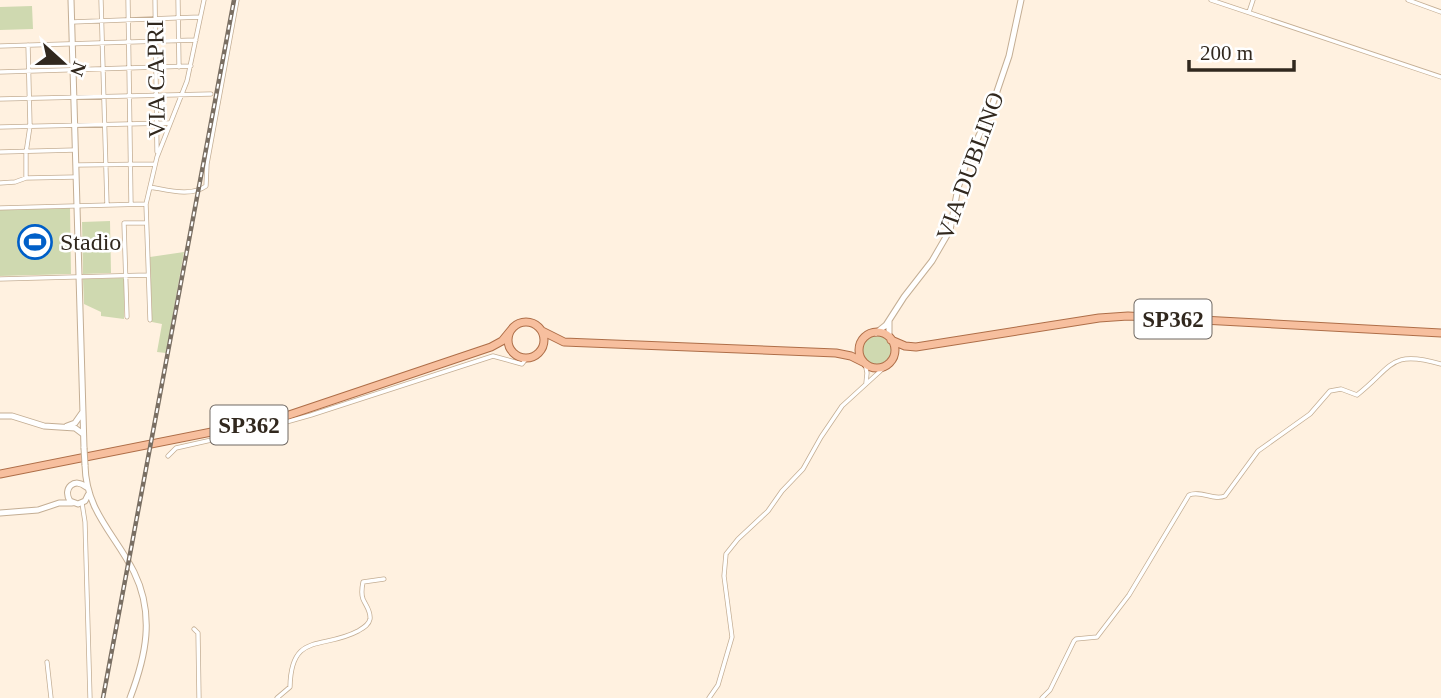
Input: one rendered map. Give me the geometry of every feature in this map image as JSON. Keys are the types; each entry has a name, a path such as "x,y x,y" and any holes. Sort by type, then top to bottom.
{"main road":[{"name":"SP362","path":"876,333 905,346 916,346 1128,316 1441,331"},
{"path":"513,353 508,342 511,330 527,322 564,342"},
{"name":"SP362","path":"0,474 311,412 491,347 502,341 511,330"},
{"path":"540,351 544,344 542,331"},
{"path":"836,353 861,343 870,334 876,333"},
{"path":"491,347 527,358 564,342 836,353 851,356 874,368 890,361 894,348 890,338"},
{"path":"861,343 859,352 864,362"},
{"name":"SP362","path":"890,361 916,346"}],"street":[{"path":"71,0 86,487 94,509 133,571 144,602 147,620 145,651 130,698"},
{"path":"101,0 107,205"},
{"path":"128,0 131,204"},
{"name":"VIA CAPRI","path":"155,0 157,157"},
{"path":"178,0 179,67"},
{"path":"150,320 146,204 157,157 191,66 204,0"},
{"path":"150,187 179,191 198,190 206,186 207,164 237,0"},
{"name":"VIA DUBLINO","path":"876,333 886,325 932,261 950,230 958,188 966,164 991,109 1009,56 1021,0"},
{"path":"1211,0 1441,77"},
{"path":"1249,12 1253,0"},
{"path":"1408,0 1441,12"},
{"path":"72,22 200,17"},
{"path":"0,46 196,40"},
{"path":"26,178 30,125 28,45"},
{"path":"0,72 191,66"},
{"path":"0,99 211,94"},
{"path":"0,127 169,122"},
{"path":"0,152 75,150"},
{"path":"76,165 155,164"},
{"path":"0,183 26,178 76,177"},
{"path":"0,208 146,204"},
{"path":"127,317 124,223 146,223"},
{"path":"0,279 148,275"},
{"path":"890,318 887,330 890,338"},
{"path":"168,456 176,448 265,428 311,412 410,385 493,356 522,363 527,358"},
{"path":"1042,698 1049,690 1074,641 1097,637 1129,595 1189,495 1197,493 1221,498 1225,496 1258,451 1310,414 1330,391 1341,388 1357,395 1398,359 1422,358 1441,364"},
{"path":"709,698 718,685 732,637 724,576 726,554 796,479 842,406 890,361"},
{"path":"864,362 867,378 865,385"},
{"path":"75,426 82,413"},
{"path":"0,416 12,416 44,426 83,424"},
{"path":"75,426 83,434"},
{"path":"59,503 69,487 76,483 85,465"},
{"path":"76,483 86,487"},
{"path":"67,493 82,512"},
{"path":"89,494 82,512 85,522 90,698"},
{"path":"0,513 37,510 59,503 84,502 94,509"},
{"path":"277,698 289,687 292,666 307,646 351,634 367,625 370,618 363,599 363,582 384,579"},
{"path":"194,629 198,633 199,698"},
{"path":"47,662 51,698"}],"green space":[{"path":"32,6 33,29 0,30 0,7"},
{"name":"Stadio","path":"70,208 71,274 0,276 0,210"},
{"path":"110,221 111,273 83,274 82,222"},
{"path":"184,252 166,353 157,352 162,324 152,322 150,257"},
{"path":"124,278 124,319 101,316 101,312 84,304 83,279"},
{"path":"877,335 888,339 892,350 888,361 877,365 866,361 862,350 866,339"}],"railway":[{"path":"103,698 234,0"}],"place":[{"name":"Stadio","path":"35,242"}]}
